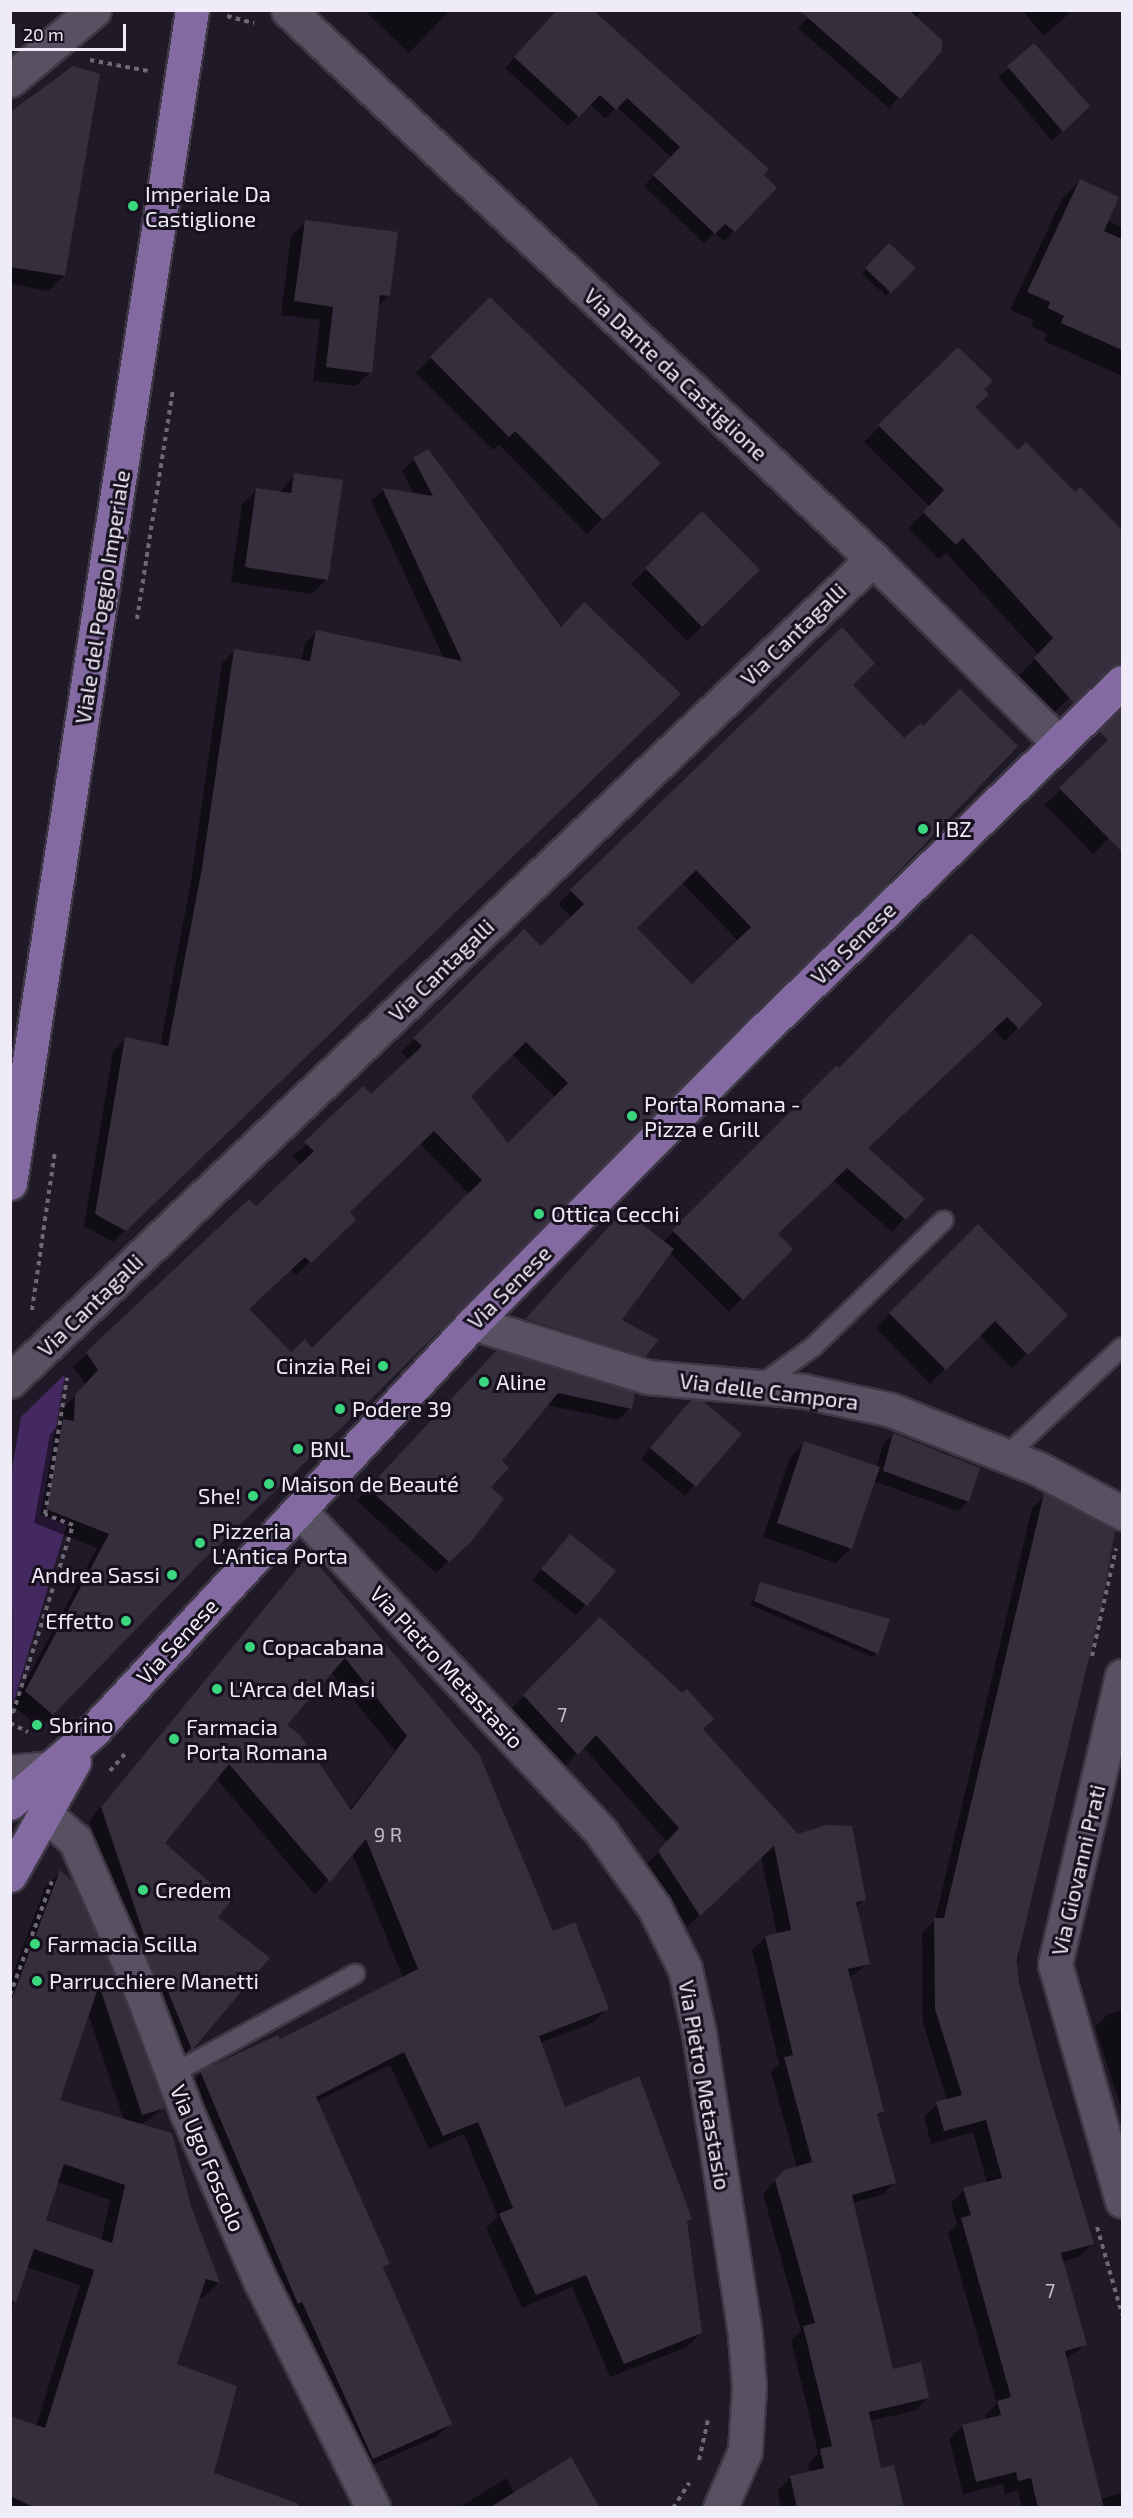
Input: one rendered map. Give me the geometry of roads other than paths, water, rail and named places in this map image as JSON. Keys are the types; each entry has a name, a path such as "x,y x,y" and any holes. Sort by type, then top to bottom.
{"main road":[{"name":"Viale del Poggio Imperiale","path":"10,1183 192,10"},
{"name":"Via Senese","path":"10,1803 93,1731 473,1323 756,1037 1122,682"},
{"name":"Via Senese","path":"10,1875 93,1731"}],"street":[{"path":"10,80 94,10"},
{"name":"Via Dante da Castiglione","path":"288,10 873,559 1059,743"},
{"name":"Via Cantagalli","path":"10,1382 873,559"},
{"name":"Via delle Campora","path":"473,1323 647,1377 851,1398 891,1410 1006,1456 1122,1513"},
{"name":"Via Pietro Metastasio","path":"299,1510 601,1832 654,1906 685,1969 704,2068 745,2335 749,2387 745,2451 720,2508"},
{"name":"Via Giovanni Prati","path":"1122,1676 1055,1964 1122,2201"},
{"path":"10,1772 53,1768"},
{"name":"Via Ugo Foscolo","path":"44,1813 75,1840 140,1988 172,2074 261,2282 373,2508"}],"lane":[{"path":"759,1387 813,1347 944,1220"},
{"path":"1006,1456 1122,1347"},
{"path":"172,2074 355,1974"}],"place":[{"name":"Imperiale Da Castiglione","path":"133,206"},
{"name":"I BZ","path":"923,829"},
{"name":"Porta Romana - Pizza e Grill","path":"632,1116"},
{"name":"Ottica Cecchi","path":"539,1214"},
{"name":"Cinzia Rei","path":"383,1366"},
{"name":"Aline","path":"484,1382"},
{"name":"Podere 39","path":"340,1409"},
{"name":"BNL","path":"298,1449"},
{"name":"Maison de Beauté","path":"269,1484"},
{"name":"She!","path":"253,1496"},
{"name":"Pizzeria L'Antica Porta","path":"200,1543"},
{"name":"Andrea Sassi","path":"172,1575"},
{"name":"Effetto","path":"126,1621"},
{"name":"Copacabana","path":"250,1647"},
{"name":"L'Arca del Masi","path":"217,1689"},
{"name":"Sbrino","path":"37,1725"},
{"name":"Farmacia Porta Romana","path":"174,1739"},
{"name":"Credem","path":"143,1890"},
{"name":"Farmacia Scilla","path":"35,1944"},
{"name":"Parrucchiere Manetti","path":"37,1981"}]}
